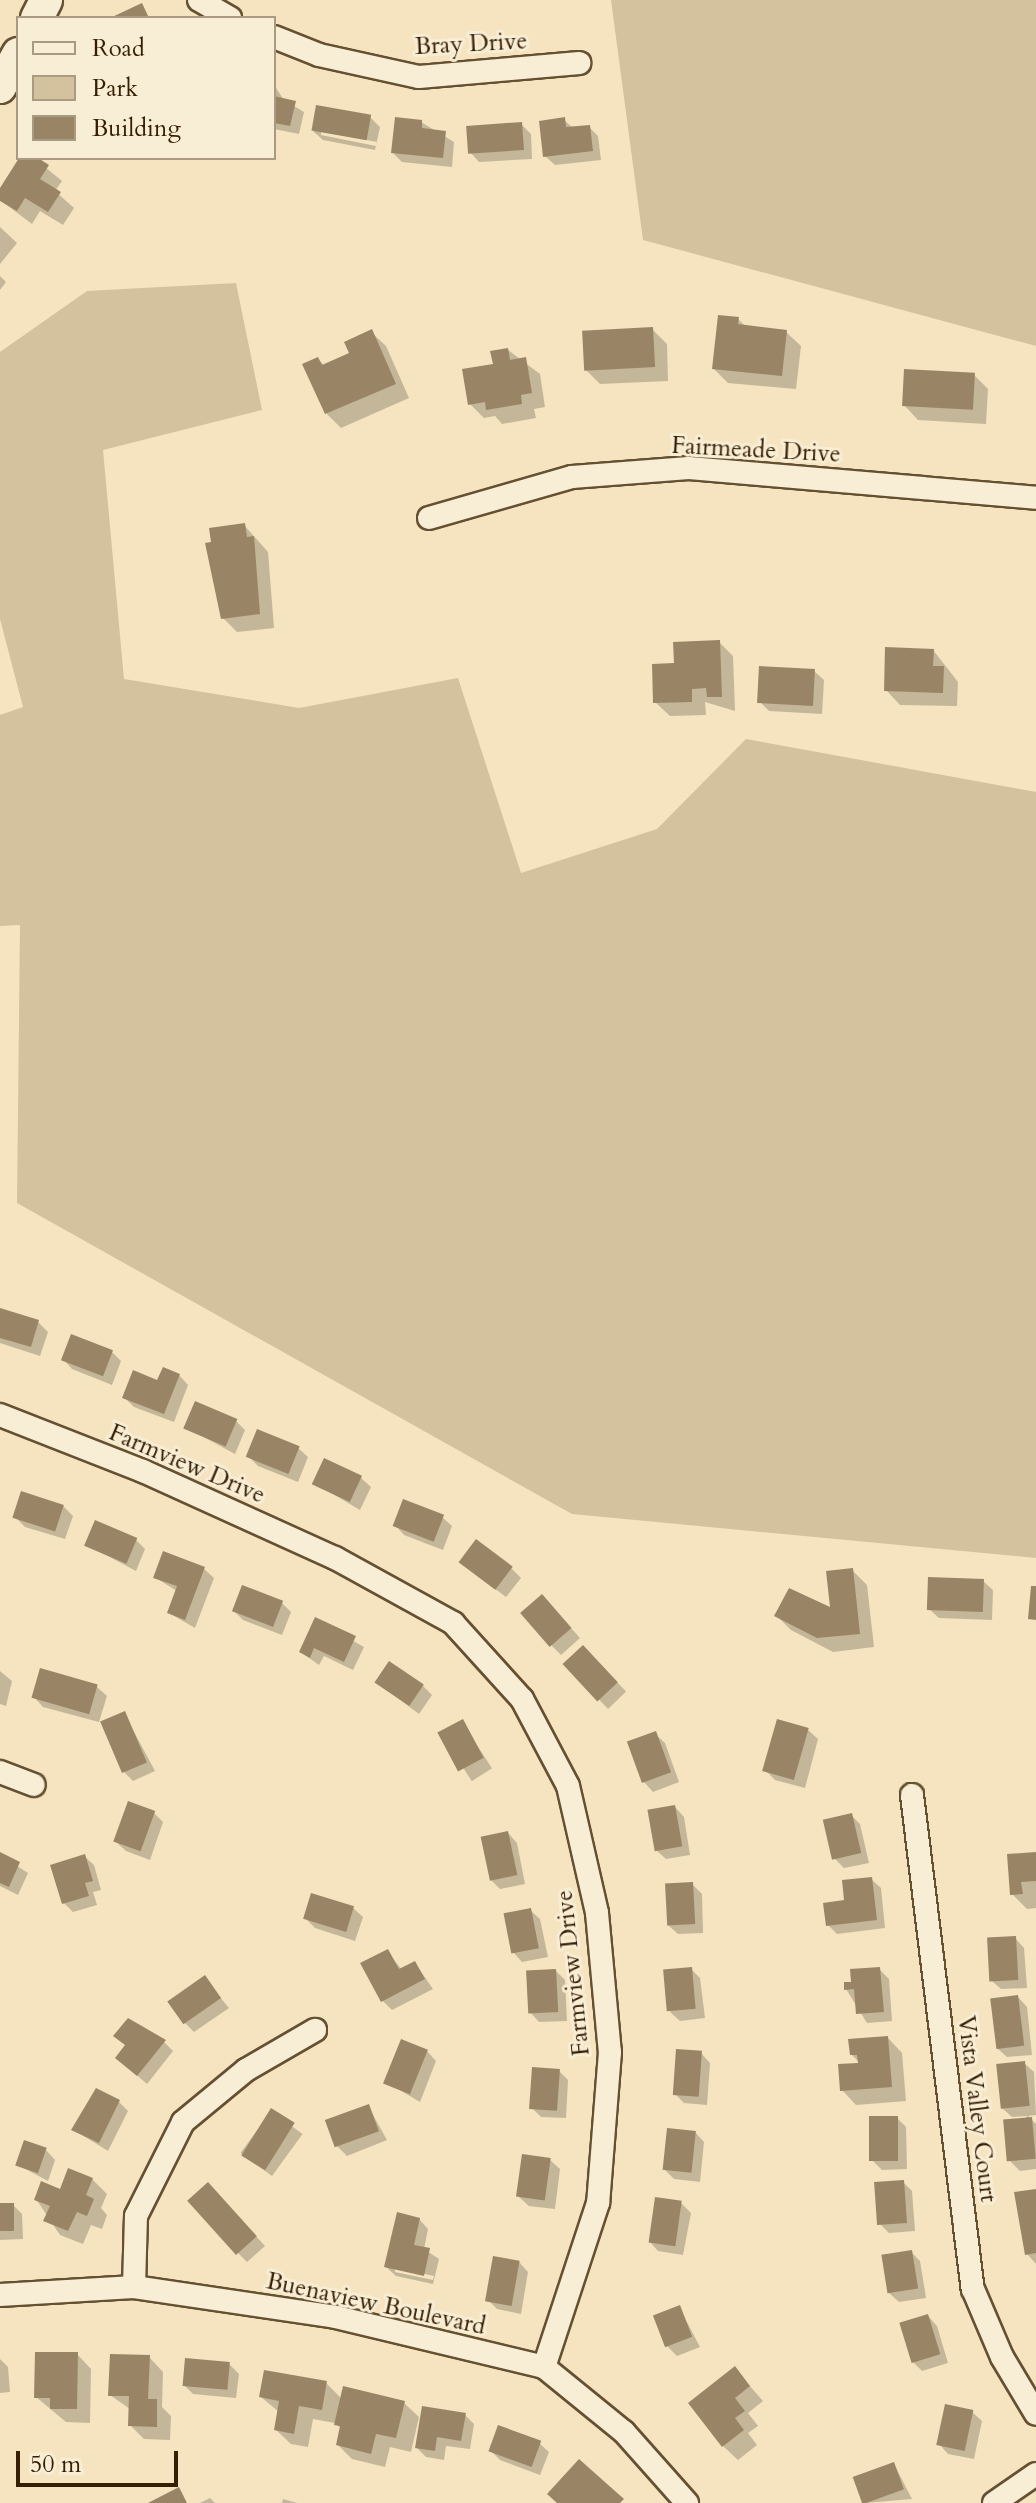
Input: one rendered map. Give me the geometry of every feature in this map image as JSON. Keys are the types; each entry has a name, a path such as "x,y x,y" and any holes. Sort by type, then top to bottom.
{"street":[{"path":"199,0 227,16"},
{"name":"Bray Drive","path":"276,38 319,55 419,77 579,63"},
{"path":"0,87 16,58"},
{"name":"Fairmeade Drive","path":"429,518 572,477 689,468 1036,498"},
{"name":"Farmview Drive","path":"0,1415 143,1471 335,1558 453,1623 522,1699 568,1786 597,1913 610,2052 598,2203 544,2367"},
{"path":"0,1772 34,1785"},
{"name":"Vista Valley Court","path":"912,1795 973,2289 1002,2357 1036,2414"},
{"path":"134,2287 136,2216 183,2122 246,2070 315,2030"},
{"name":"Buenaview Boulevard","path":"0,2295 134,2287 336,2317 544,2367 624,2432 687,2503"},
{"path":"994,2503 1036,2474"}],"green space":[{"path":"611,0 1036,0 1036,346 643,240"},
{"path":"236,283 262,410 103,450 124,679 299,708 458,678 521,873 657,829 746,739 1036,792 1036,1558 572,1514 17,1203 20,925 0,926 0,715 23,707 0,619 0,352 87,291"}],"building":[{"path":"142,3 148,16 114,16"},
{"path":"276,96 296,101 290,126 276,123"},
{"path":"316,105 371,115 367,140 311,131"},
{"path":"395,117 422,120 422,128 446,131 443,158 391,153"},
{"path":"565,117 566,127 590,125 593,151 543,157 539,121"},
{"path":"522,122 524,150 468,154 466,126"},
{"path":"18,160 41,160 49,165 40,179 61,192 48,212 25,198 17,211 0,201 0,188"},
{"path":"718,315 739,317 738,324 787,330 782,376 712,369"},
{"path":"653,327 655,367 584,371 582,331"},
{"path":"372,329 396,384 325,414 302,364 318,357 322,365 349,353 344,342"},
{"path":"508,348 510,360 526,357 532,393 521,395 522,404 486,410 485,402 468,405 462,369 493,364 490,351"},
{"path":"904,369 975,373 973,410 902,406"},
{"path":"245,523 247,537 254,536 260,614 221,619 205,543 211,542 209,528"},
{"path":"720,640 722,697 707,697 706,688 692,689 692,702 653,703 652,664 674,663 673,642"},
{"path":"885,647 934,649 933,666 944,666 943,693 884,691"},
{"path":"759,666 815,669 813,706 757,703"},
{"path":"0,1308 39,1320 31,1347 0,1338"},
{"path":"71,1334 113,1350 103,1376 61,1360"},
{"path":"163,1367 180,1374 164,1414 122,1398 133,1370 157,1380"},
{"path":"195,1401 237,1419 226,1447 183,1429"},
{"path":"257,1429 300,1446 288,1474 246,1457"},
{"path":"324,1458 362,1476 350,1502 312,1484"},
{"path":"21,1491 64,1505 55,1532 12,1518"},
{"path":"403,1499 444,1515 434,1542 393,1526"},
{"path":"95,1520 137,1538 126,1564 84,1546"},
{"path":"476,1539 513,1567 495,1590 459,1562"},
{"path":"163,1551 205,1567 185,1620 167,1613 177,1586 153,1578"},
{"path":"853,1568 860,1634 817,1638 774,1616 789,1588 830,1607 826,1571"},
{"path":"928,1577 984,1579 983,1612 927,1610"},
{"path":"242,1585 283,1601 273,1627 232,1611"},
{"path":"1031,1586 1036,1586 1036,1620 1028,1619"},
{"path":"542,1594 572,1628 550,1647 520,1613"},
{"path":"315,1617 356,1636 344,1662 314,1648 310,1658 299,1652"},
{"path":"583,1645 618,1682 597,1701 563,1664"},
{"path":"389,1661 424,1684 409,1706 374,1683"},
{"path":"40,1668 98,1685 89,1714 31,1698"},
{"path":"125,1711 147,1763 122,1773 100,1722"},
{"path":"463,1719 484,1758 458,1771 437,1733"},
{"path":"777,1719 809,1728 794,1780 762,1771"},
{"path":"656,1731 671,1772 642,1783 627,1742"},
{"path":"128,1801 155,1811 141,1851 113,1841"},
{"path":"675,1805 682,1846 655,1851 647,1810"},
{"path":"852,1813 861,1853 832,1860 823,1820"},
{"path":"508,1831 517,1875 490,1881 481,1837"},
{"path":"0,1852 20,1862 9,1887 0,1883"},
{"path":"1036,1852 1036,1881 1021,1882 1023,1894 1010,1895 1007,1854"},
{"path":"85,1854 93,1881 85,1883 89,1896 62,1904 50,1865"},
{"path":"872,1877 877,1920 826,1926 823,1903 844,1900 842,1880"},
{"path":"693,1882 695,1924 667,1925 665,1883"},
{"path":"311,1893 354,1906 346,1932 303,1919"},
{"path":"531,1908 539,1948 511,1954 504,1913"},
{"path":"1016,1936 1018,1980 989,1981 987,1938"},
{"path":"388,1949 399,1969 415,1961 425,1979 381,2002 360,1963"},
{"path":"692,1967 696,2009 667,2011 663,1970"},
{"path":"880,1967 884,2012 856,2014 854,1989 844,1990 844,1982 851,1982 850,1969"},
{"path":"556,1969 558,2012 528,2014 526,1971"},
{"path":"205,1975 221,1998 183,2024 167,2001"},
{"path":"1018,1995 1024,2046 996,2049 990,1998"},
{"path":"128,2018 166,2040 137,2076 115,2058 125,2045 113,2036"},
{"path":"888,2036 892,2087 840,2091 838,2064 858,2063 857,2055 850,2055 848,2039"},
{"path":"401,2039 428,2050 410,2094 383,2084"},
{"path":"676,2049 702,2051 699,2097 673,2095"},
{"path":"1025,2061 1030,2106 1001,2109 996,2064"},
{"path":"532,2067 560,2069 557,2111 529,2109"},
{"path":"96,2088 120,2100 99,2143 71,2130"},
{"path":"369,2104 379,2131 335,2147 325,2120"},
{"path":"271,2108 295,2123 265,2170 241,2155"},
{"path":"869,2116 898,2116 898,2161 869,2161"},
{"path":"1032,2117 1036,2159 1007,2161 1003,2120"},
{"path":"667,2128 696,2131 691,2173 663,2170"},
{"path":"24,2140 47,2148 38,2173 15,2166"},
{"path":"522,2154 551,2158 545,2201 516,2197"},
{"path":"68,2168 93,2178 86,2195 94,2199 87,2216 77,2212 68,2231 43,2221 50,2206 34,2200 41,2181 60,2189"},
{"path":"904,2180 907,2223 877,2225 874,2182"},
{"path":"208,2182 257,2236 236,2255 187,2201"},
{"path":"1036,2189 1036,2253 1025,2255 1014,2192"},
{"path":"655,2197 682,2201 675,2246 649,2243"},
{"path":"0,2203 14,2203 14,2231 0,2231"},
{"path":"397,2212 420,2218 414,2245 430,2248 424,2276 384,2267"},
{"path":"912,2250 918,2289 887,2293 881,2255"},
{"path":"493,2256 520,2261 512,2306 485,2301"},
{"path":"680,2305 692,2337 665,2347 653,2315"},
{"path":"928,2314 940,2354 912,2363 899,2323"},
{"path":"35,2352 78,2352 77,2409 50,2409 50,2398 34,2398"},
{"path":"110,2354 150,2355 148,2399 157,2399 157,2427 128,2426 129,2396 108,2396"},
{"path":"185,2358 230,2362 227,2390 183,2386"},
{"path":"735,2366 750,2386 735,2398 745,2411 735,2418 744,2430 722,2447 688,2403"},
{"path":"264,2370 327,2381 322,2410 299,2406 294,2434 274,2430 279,2401 259,2397"},
{"path":"343,2386 405,2401 396,2438 376,2434 371,2454 336,2445 340,2426 334,2425"},
{"path":"945,2404 973,2410 965,2451 936,2445"},
{"path":"422,2406 466,2413 461,2441 437,2437 435,2451 415,2448"},
{"path":"498,2425 541,2441 532,2467 488,2451"},
{"path":"579,2459 624,2499 620,2503 557,2503 547,2494"},
{"path":"894,2462 904,2489 862,2503 853,2477"},
{"path":"179,2487 187,2503 148,2503"}]}
